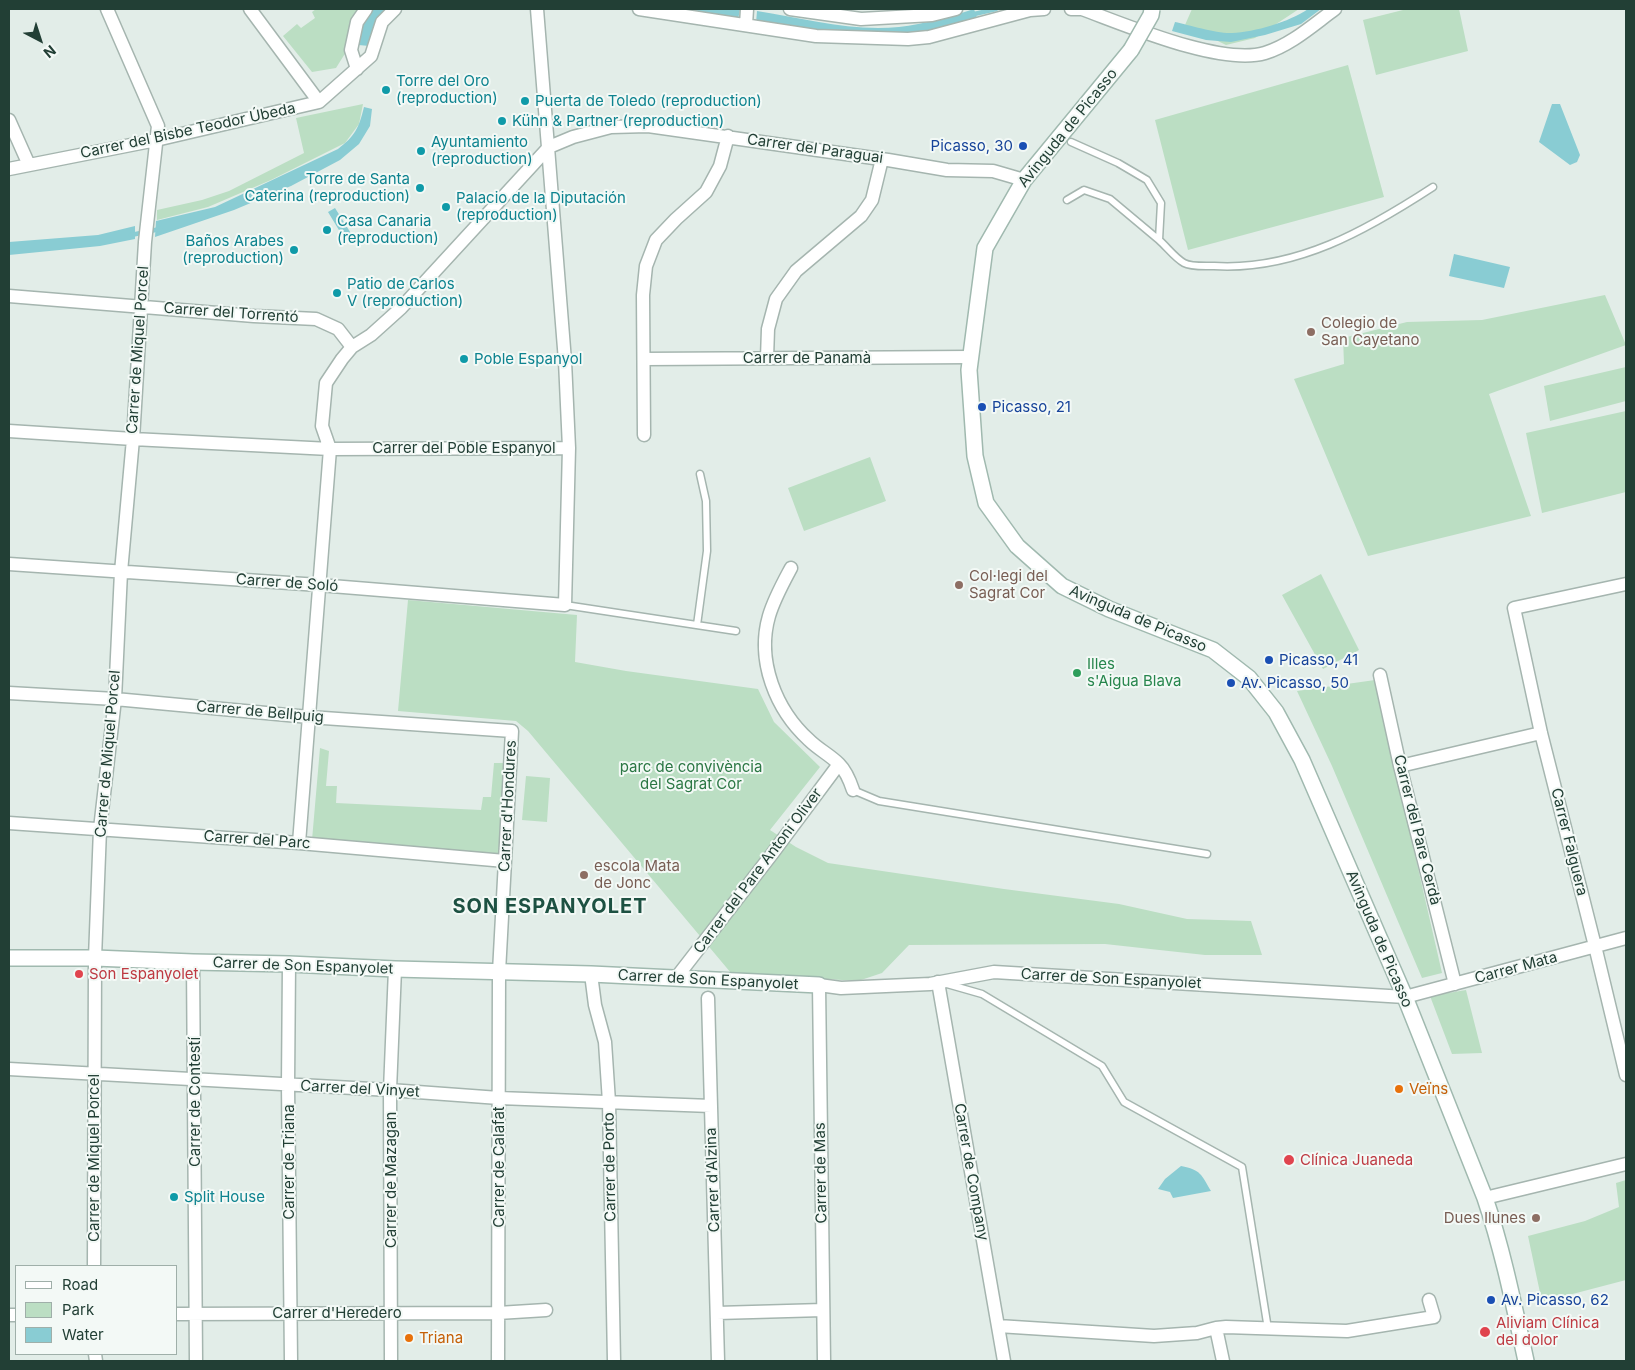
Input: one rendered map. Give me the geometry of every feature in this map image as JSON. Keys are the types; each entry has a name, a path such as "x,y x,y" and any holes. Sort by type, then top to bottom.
{"street":[{"name":"Carrer de Miquel Porcel","path":"94,1265 95,958 100,829 115,699 121,572 133,439 146,242 158,126 107,9"},
{"path":"250,9 319,102"},
{"path":"358,68 351,50 358,22 366,9"},
{"name":"Carrer del Bisbe Teodor Úbeda","path":"9,169 156,140 319,102 371,56 382,22 395,9"},
{"name":"Carrer del Poble Espanyol","path":"9,431 330,449 569,448 565,361 537,9"},
{"path":"639,9 747,15 816,36 908,39 929,37 1030,10 1044,9"},
{"path":"790,9 861,19 932,15 956,9"},
{"path":"1071,9 1113,14 1207,51 1239,55 1264,53 1290,42 1336,9"},
{"name":"Avinguda de Picasso","path":"1152,9 1151,16 1131,50 1024,180 985,248 969,370 975,456 986,503 1017,546 1062,586 1109,609 1213,650 1250,678 1276,712 1302,760 1405,997 1485,1198 1494,1223 1526,1361"},
{"path":"9,120 29,165"},
{"name":"Carrer del Paraguai","path":"548,147 573,137 611,127 648,126 728,136 947,170 993,171 1024,180"},
{"path":"644,435 643,295 646,266 656,240 706,192 720,166 728,136"},
{"path":"300,843 330,449 322,426 326,383 352,347 371,335 402,308 548,147"},
{"path":"767,358 768,329 776,299 796,270 861,216 872,200 882,159"},
{"name":"Carrer del Torrentó","path":"9,296 254,316 316,318 338,329 352,347"},
{"name":"Carrer de Panamà","path":"644,358 971,357"},
{"path":"565,605 569,448"},
{"name":"Carrer de Soló","path":"9,564 319,585 565,605"},
{"path":"791,568 776,596 769,618 765,654 767,669 774,689 790,721 808,740 838,764 848,777 853,790"},
{"name":"Carrer Falguera","path":"1626,584 1514,608 1541,733 1596,946 1626,1075"},
{"name":"Carrer del Pare Cerdà","path":"1380,675 1400,766 1456,984"},
{"name":"Carrer de Bellpuig","path":"9,693 115,699 512,731"},
{"name":"Carrer d'Hondures","path":"499,972 512,731"},
{"path":"1400,766 1541,733"},
{"name":"Carrer del Pare Antoni Oliver","path":"676,978 772,854 838,764"},
{"name":"Carrer del Parc","path":"9,824 300,843 505,861"},
{"name":"Carrer Mata","path":"1405,997 1626,938"},
{"name":"Carrer de Son Espanyolet","path":"9,958 95,958 590,974 818,985 841,988 930,984 994,972 1405,997"},
{"name":"Carrer de Contestí","path":"193,962 196,1361"},
{"name":"Carrer de Triana","path":"289,964 290,1361"},
{"name":"Carrer de Mazagan","path":"391,1361 390,1090 395,969"},
{"name":"Carrer de Calafat","path":"498,1361 499,972"},
{"name":"Carrer de Porto","path":"590,974 595,1005 605,1042 609,1102 614,1361"},
{"name":"Carrer de Company","path":"938,982 1004,1361"},
{"name":"Carrer de Mas","path":"818,985 824,1361"},
{"name":"Carrer d'Alzina","path":"708,998 718,1361"},
{"name":"Carrer del Vinyet","path":"9,1069 390,1090 499,1098 711,1106"},
{"path":"1485,1198 1626,1164"},
{"path":"998,1326 1154,1336 1197,1333 1216,1328 1347,1331 1434,1317 1429,1300"},
{"path":"498,1313 546,1310"},
{"path":"717,1313 822,1310"},
{"name":"Carrer d'Heredero","path":"178,1314 498,1313"},
{"path":"1216,1328 1222,1361"}],"lane":[{"path":"1071,142 1147,180 1161,203 1159,240"},
{"path":"1067,200 1084,190 1110,199 1185,264 1229,267 1272,262 1313,252 1351,236 1386,218 1433,187"},
{"path":"697,625 707,551 706,501 700,474"},
{"path":"565,605 736,631"},
{"path":"853,790 879,801 1207,854"},
{"path":"938,982 982,994 1102,1066 1124,1102 1242,1168 1268,1329"}],"green space":[{"path":"316,9 360,9 346,52 336,68 312,72 283,36 297,24 301,28 315,18 312,12"},
{"path":"1192,9 1299,9 1255,38 1226,45 1185,25"},
{"path":"1407,9 1459,9 1468,51 1376,75 1363,20"},
{"path":"1348,65 1384,197 1188,250 1155,120"},
{"path":"363,104 359,124 345,143 271,180 208,207 157,220 157,210 202,200 229,191 304,153 296,118"},
{"path":"1605,295 1626,345 1489,394 1531,516 1368,556 1294,379 1344,364 1343,338 1407,322 1482,320"},
{"path":"1626,367 1626,401 1550,421 1544,386"},
{"path":"1626,411 1626,492 1542,513 1526,433"},
{"path":"870,457 886,501 804,531 788,488"},
{"path":"1321,574 1359,650 1323,669 1282,595"},
{"name":"parc de convivència del Sagrat Cor","path":"408,600 577,615 575,662 758,689 774,722 820,767 770,830 796,847 828,863 1119,904 1187,919 1251,921 1262,955 1205,955 1105,944 909,945 882,973 858,981 731,973 528,731 516,721 398,711"},
{"path":"1375,680 1442,973 1422,978 1332,766 1297,691"},
{"path":"320,748 329,751 326,786 337,786 336,803 481,810 483,797 491,797 494,763 506,763 502,856 312,840"},
{"path":"526,776 550,778 547,822 522,820"},
{"path":"1466,990 1482,1053 1452,1054 1430,996"},
{"path":"1626,1180 1626,1280 1542,1302 1528,1236 1585,1221 1619,1207 1616,1183"}],"water":[{"path":"373,9 386,9 375,26 370,46 358,45 363,25"},
{"path":"663,9 740,9 738,20"},
{"path":"974,9 978,21 923,35 877,37 756,23 757,11 828,24 863,28 899,27 937,20"},
{"path":"1308,9 1321,9 1301,24 1265,35 1231,42 1206,40 1172,31 1175,22 1226,33 1251,31 1272,26"},
{"path":"1552,104 1560,104 1580,155 1577,162 1570,165 1539,142"},
{"path":"364,107 372,109 370,126 359,144 340,160 291,186 234,210 155,237 156,221 215,207 338,149 356,131"},
{"path":"335,208 352,235 345,240 328,212"},
{"path":"135,226 135,239 100,246 9,255 9,242 98,235"},
{"path":"1454,254 1510,267 1504,288 1449,276"},
{"path":"1181,1166 1197,1171 1211,1191 1173,1198 1170,1192 1158,1189 1165,1179"}],"waterway":[{"path":"970,15 996,9"},
{"path":"131,235 160,229"}],"place":[{"name":"Torre del Oro (reproduction)","path":"386,90"},
{"name":"Puerta de Toledo (reproduction)","path":"525,101"},
{"name":"Kühn & Partner (reproduction)","path":"502,121"},
{"name":"Picasso, 30","path":"1023,146"},
{"name":"Ayuntamiento (reproduction)","path":"421,151"},
{"name":"Torre de Santa Caterina (reproduction)","path":"420,188"},
{"name":"Palacio de la Diputación (reproduction)","path":"446,207"},
{"name":"Casa Canaria (reproduction)","path":"327,230"},
{"name":"Baños Arabes (reproduction)","path":"294,250"},
{"name":"Patio de Carlos V (reproduction)","path":"337,293"},
{"name":"Colegio de San Cayetano","path":"1311,332"},
{"name":"Poble Espanyol","path":"464,359"},
{"name":"Picasso, 21","path":"982,407"},
{"name":"Col·legi del Sagrat Cor","path":"959,585"},
{"name":"Picasso, 41","path":"1269,660"},
{"name":"Illes s'Aigua Blava","path":"1077,673"},
{"name":"Av. Picasso, 50","path":"1231,683"},
{"name":"escola Mata de Jonc","path":"584,875"},
{"name":"Son Espanyolet","path":"79,974"},
{"name":"Veïns","path":"1399,1089"},
{"name":"Clínica Juaneda","path":"1289,1160"},
{"name":"Split House","path":"174,1197"},
{"name":"Dues llunes","path":"1536,1218"},
{"name":"Av. Picasso, 62","path":"1491,1300"},
{"name":"Aliviam Clínica del dolor","path":"1485,1332"},
{"name":"Triana","path":"409,1338"}],"district":[{"name":"SON ESPANYOLET","path":"550,907"}]}
